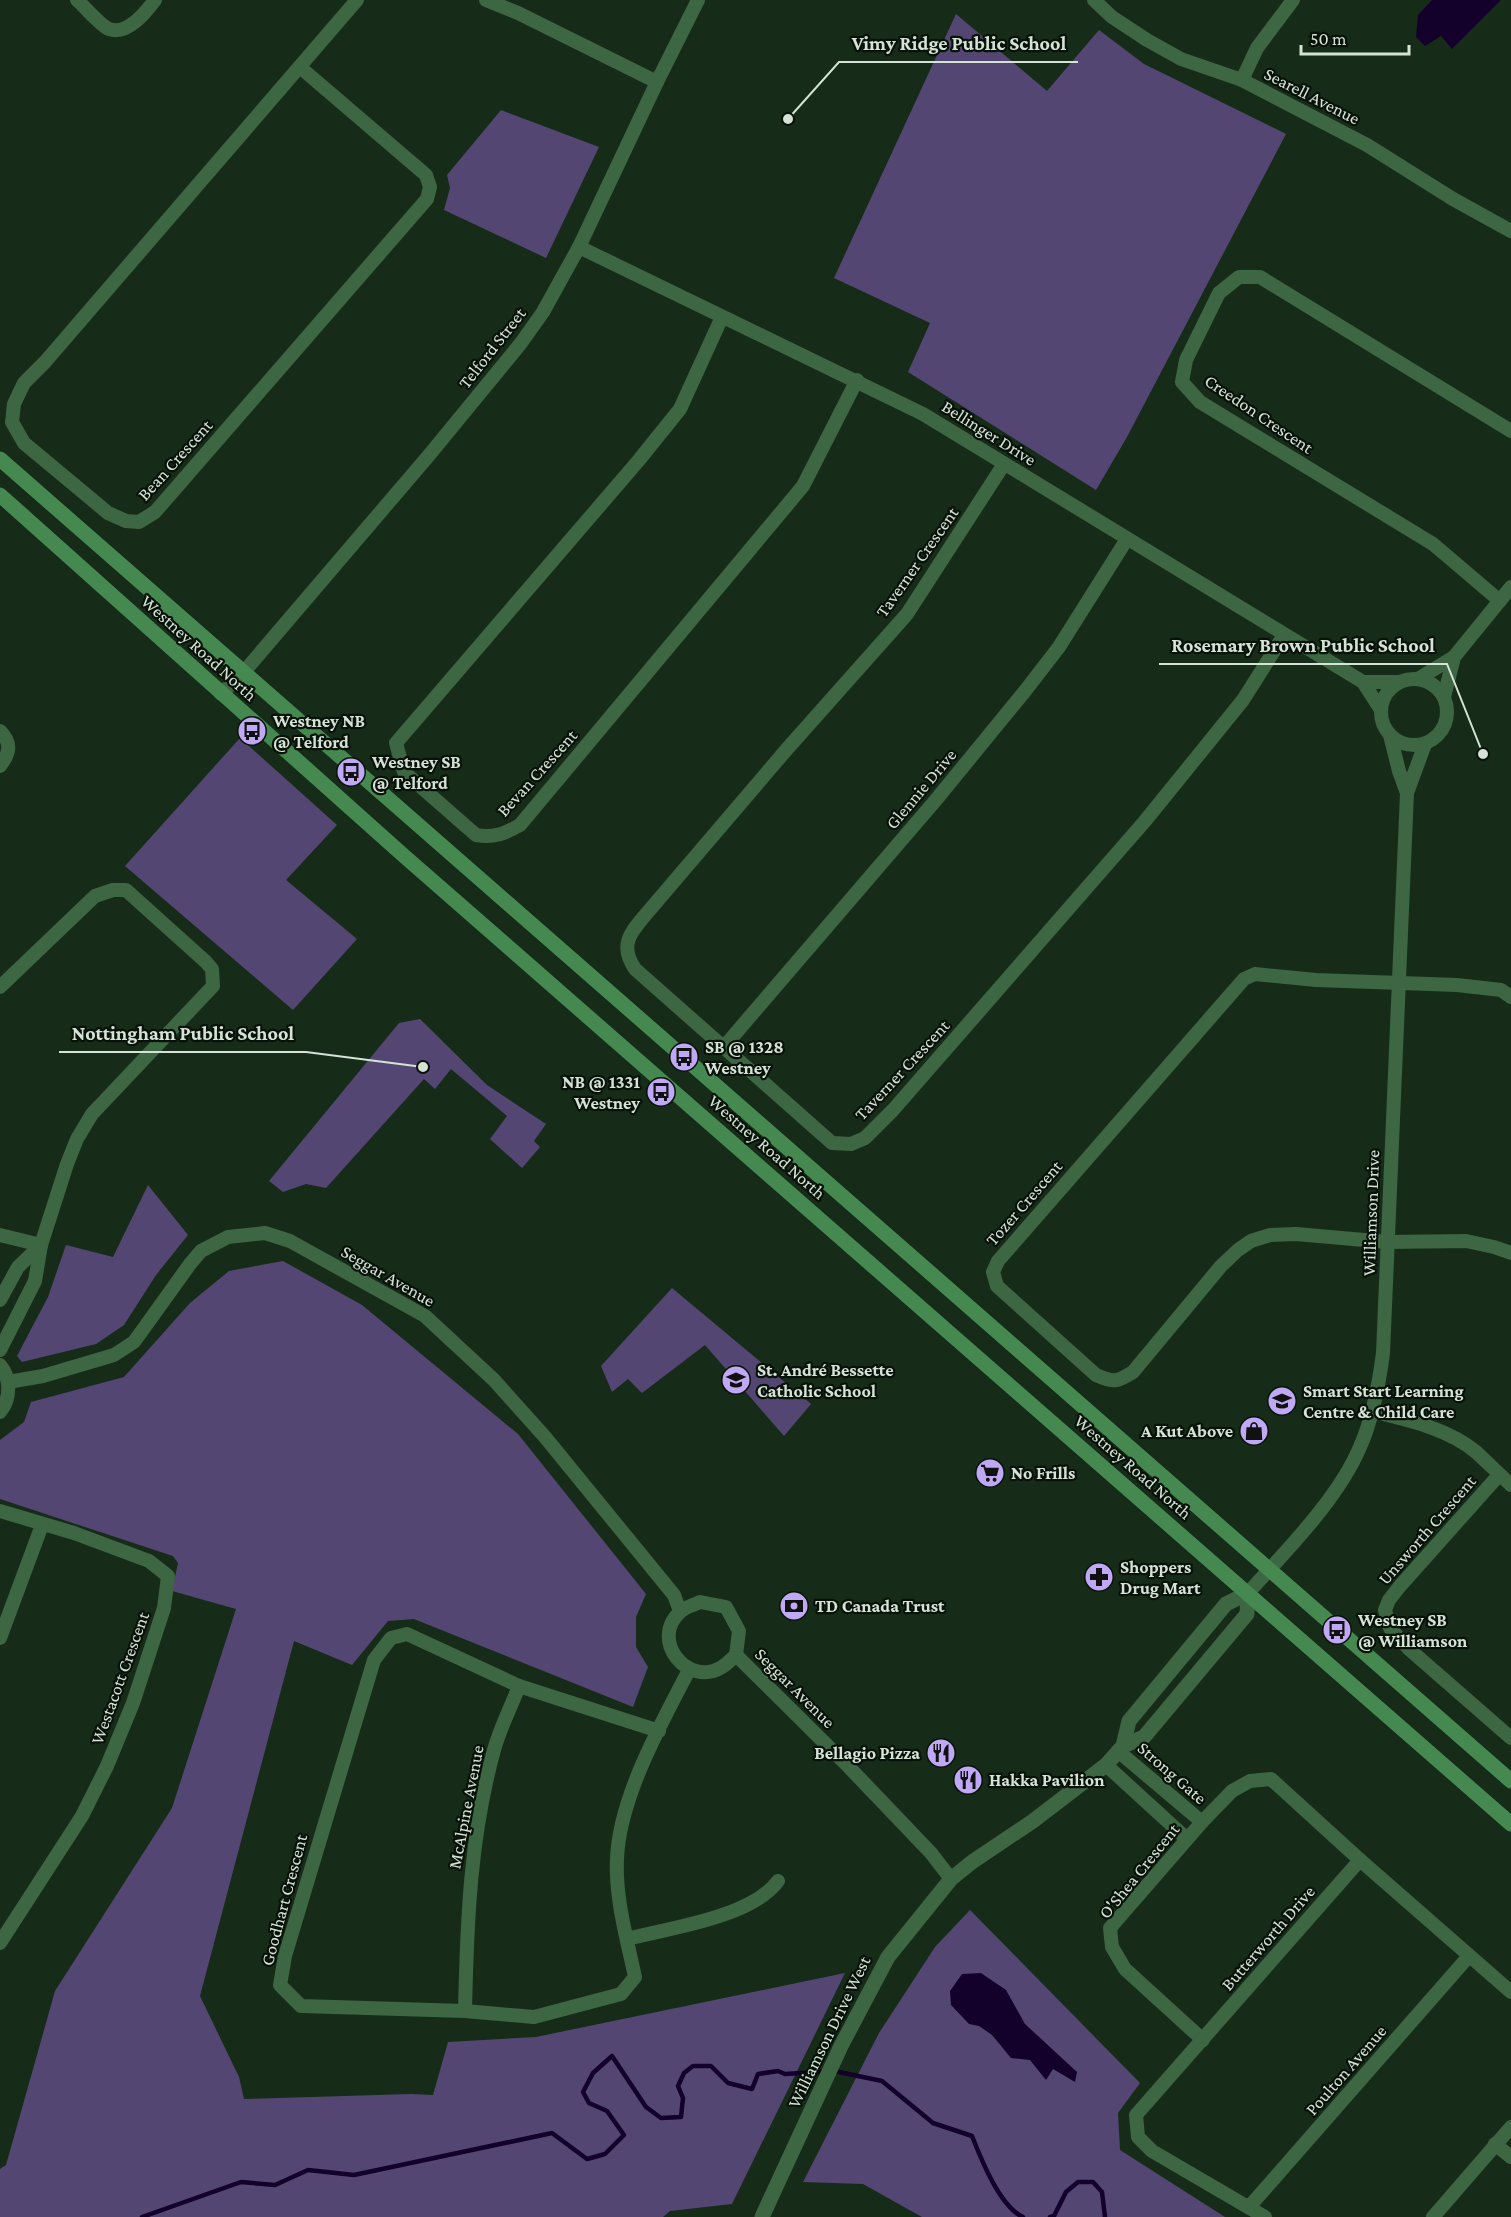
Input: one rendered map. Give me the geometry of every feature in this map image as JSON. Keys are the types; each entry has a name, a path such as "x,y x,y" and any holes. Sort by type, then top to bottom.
{"main road":[{"name":"Westney Road North","path":"0,459 1511,1781"},
{"name":"Westney Road North","path":"0,495 221,694 1511,1824"}],"street":[{"path":"77,0 109,29 120,30 142,16 155,0"},
{"name":"Bean Crescent","path":"301,68 426,175 430,187 427,200 155,512 139,522 126,521 108,513 24,443 12,422 14,404 24,384 301,68 357,0"},
{"path":"486,0 520,7 657,82"},
{"name":"Telford Street","path":"221,694 243,673 430,454 521,343 543,312 579,247 698,0"},
{"name":"Searell Avenue","path":"1094,0 1112,16 1164,49 1181,58 1242,80 1367,145 1453,199 1511,231"},
{"path":"1242,80 1257,48 1293,0"},
{"name":"Bellinger Drive","path":"579,247 857,380 984,449 1004,464 1363,682 1381,710"},
{"name":"Creedon Crescent","path":"1500,601 1433,544 1200,402 1182,382 1186,360 1219,293 1239,277 1260,277 1511,431"},
{"name":"Bevan Crescent","path":"722,317 680,409 639,460 396,743 404,772 476,835 490,837 505,834 520,825 803,486 857,380"},
{"name":"Taverner Crescent","path":"1004,464 907,614 787,749 632,932 628,942 627,957 635,969 832,1143 851,1144 865,1138 893,1110 1145,821 1243,700 1284,635"},
{"name":"Glennie Drive","path":"723,1048 935,801 1025,691 1059,647 1127,539"},
{"path":"1363,682 1398,682 1418,679 1454,657 1511,587"},
{"path":"1398,682 1386,694 1381,710 1383,724 1390,735 1404,744 1425,744 1435,738 1444,726 1447,712 1444,697 1454,657"},
{"path":"1418,679 1433,684 1444,697"},
{"path":"0,731 8,739 9,748 0,766"},
{"name":"Williamson Drive","path":"1390,735 1407,793"},
{"name":"Williamson Drive","path":"1248,1593 1327,1501 1348,1472 1361,1446 1380,1381 1407,793 1425,744"},
{"path":"0,987 95,896 113,890 126,890 206,962 212,969 213,986 92,1114 77,1139 41,1245 35,1281 0,1350"},
{"name":"Tozer Crescent","path":"1388,1242 1296,1234 1270,1235 1251,1242 1238,1250 1221,1266 1133,1372 1120,1380 1110,1381 1096,1375 997,1286 993,1272 998,1261 1244,979 1255,974 1316,980 1398,983"},
{"path":"1398,983 1457,985 1501,990 1511,996"},
{"name":"Seggar Avenue","path":"8,1382 43,1376 114,1355 134,1342 201,1251 228,1237 265,1233 290,1241 425,1316 495,1380 545,1437 674,1595 680,1611"},
{"path":"0,1235 41,1245"},
{"path":"1388,1242 1466,1241 1511,1253"},
{"path":"0,1300 18,1267 41,1245"},
{"path":"0,1365 8,1382 8,1395 0,1412"},
{"path":"1371,1411 1445,1433 1475,1452 1511,1485"},
{"name":"Unsworth Crescent","path":"1499,1474 1389,1600 1385,1610 1390,1628 1410,1649 1511,1738"},
{"name":"Westacott Crescent","path":"0,1511 74,1533 149,1561 168,1576 160,1619 133,1703 107,1766 82,1816 0,1943"},
{"path":"0,1638 42,1525"},
{"name":"Williamson Drive West","path":"762,2217 841,2046 888,1957 951,1879 1107,1765 1120,1748 1130,1721 1226,1604 1248,1593"},
{"name":"Williamson Drive West","path":"1120,1748 1144,1737 1243,1619 1246,1614 1248,1593"},
{"path":"700,1602 726,1608 739,1631 736,1655 721,1668 703,1672 689,1670 673,1655 668,1640 671,1624 680,1611 700,1602"},
{"name":"Goodhart Crescent","path":"659,1731 519,1686 407,1634 391,1638 374,1660 285,1956 280,1985 301,2006 465,2011 534,2016 621,1994 635,1977 620,1900 617,1858 625,1811 659,1731 689,1670"},
{"name":"Seggar Avenue","path":"736,1655 846,1764 930,1853 951,1879"},
{"name":"McAlpine Avenue","path":"465,2011 466,1938 472,1851 494,1749 519,1686"},
{"name":"Strong Gate","path":"1120,1748 1202,1822"},
{"name":"Strong Gate","path":"1107,1765 1187,1839"},
{"name":"O'Shea Crescent","path":"1203,2040 1125,1969 1112,1947 1110,1928 1202,1822 1232,1791 1250,1781 1271,1779 1511,1992"},
{"name":"Butterworth Drive","path":"1203,2040 1360,1860"},
{"path":"627,1939 702,1921 748,1906 778,1881"},
{"name":"Poulton Avenue","path":"1249,2207 1469,1956"},
{"path":"1203,2040 1136,2115 1138,2137 1152,2151 1265,2217"},
{"path":"1433,2217 1511,2127"},
{"path":"1495,2144 1511,2157"}],"shaded area":[{"path":"1432,0 1501,0 1452,49 1441,36 1425,46 1416,37 1418,15"},
{"path":"956,14 1047,91 1099,30 1144,64 1286,134 1127,437 1096,490 908,372 930,323 834,278"},
{"path":"501,110 599,147 546,258 444,210 450,188 447,175"},
{"path":"240,738 337,825 286,880 357,939 293,1010 125,866"},
{"path":"420,1019 487,1085 546,1124 534,1141 540,1147 522,1168 490,1139 507,1116 451,1069 435,1089 424,1079 326,1188 306,1184 283,1192 269,1181 399,1023"},
{"path":"148,1185 188,1235 156,1275 124,1325 96,1344 22,1362 17,1356 48,1297 66,1245 113,1257"},
{"path":"283,1261 362,1305 518,1434 646,1594 636,1617 636,1647 648,1667 633,1707 414,1619 388,1621 352,1665 294,1641 200,1996 239,2077 244,2099 433,2095 448,2042 536,2037 845,1973 732,2204 670,2211 663,2217 0,2217 0,2169 6,2165 55,1991 172,1808 236,1609 172,1591 178,1563 173,1556 0,1499 0,1440 24,1422 31,1402 124,1377 190,1303 229,1271"},
{"path":"672,1288 811,1404 784,1436 705,1345 642,1393 628,1379 612,1392 601,1366"},
{"path":"970,1910 1140,2083 1118,2113 1120,2150 1225,2217 922,2217 863,2184 803,2182 879,2033 935,1947"},
{"path":"981,1973 1006,1990 1025,2024 1077,2072 1075,2082 1053,2069 1046,2080 1030,2060 1011,2058 992,2035 979,2026 969,2024 951,2005 950,1991 962,1974"}],"waterway":[{"path":"142,2217 241,2182 275,2185 308,2170 354,2175 552,2133 587,2159 605,2154 624,2135 607,2111 589,2103 583,2092 593,2073 612,2056 646,2107 661,2118 681,2117 683,2098 678,2086 684,2073 693,2066 711,2066 728,2083 752,2089 758,2074 778,2071 785,2074 834,2071 882,2081 933,2123 972,2136 999,2193 1015,2212 1023,2217"},
{"path":"1050,2217 1054,2216 1066,2192 1078,2182 1093,2182 1102,2192 1105,2217"}],"place":[{"name":"Vimy Ridge Public School","path":"788,119"},
{"name":"Westney NB @ Telford","path":"252,731"},
{"name":"Rosemary Brown Public School","path":"1483,754"},
{"name":"Westney SB @ Telford","path":"351,772"},
{"name":"SB @ 1328 Westney","path":"684,1057"},
{"name":"Nottingham Public School","path":"423,1067"},
{"name":"NB @ 1331 Westney","path":"661,1092"},
{"name":"St. André Bessette Catholic School","path":"736,1380"},
{"name":"Smart Start Learning Centre & Child Care","path":"1282,1401"},
{"name":"A Kut Above","path":"1254,1431"},
{"name":"No Frills","path":"990,1473"},
{"name":"Shoppers Drug Mart","path":"1099,1577"},
{"name":"TD Canada Trust","path":"794,1606"},
{"name":"Westney SB @ Williamson","path":"1337,1630"},
{"name":"Bellagio Pizza","path":"941,1753"},
{"name":"Hakka Pavilion","path":"968,1780"}]}
